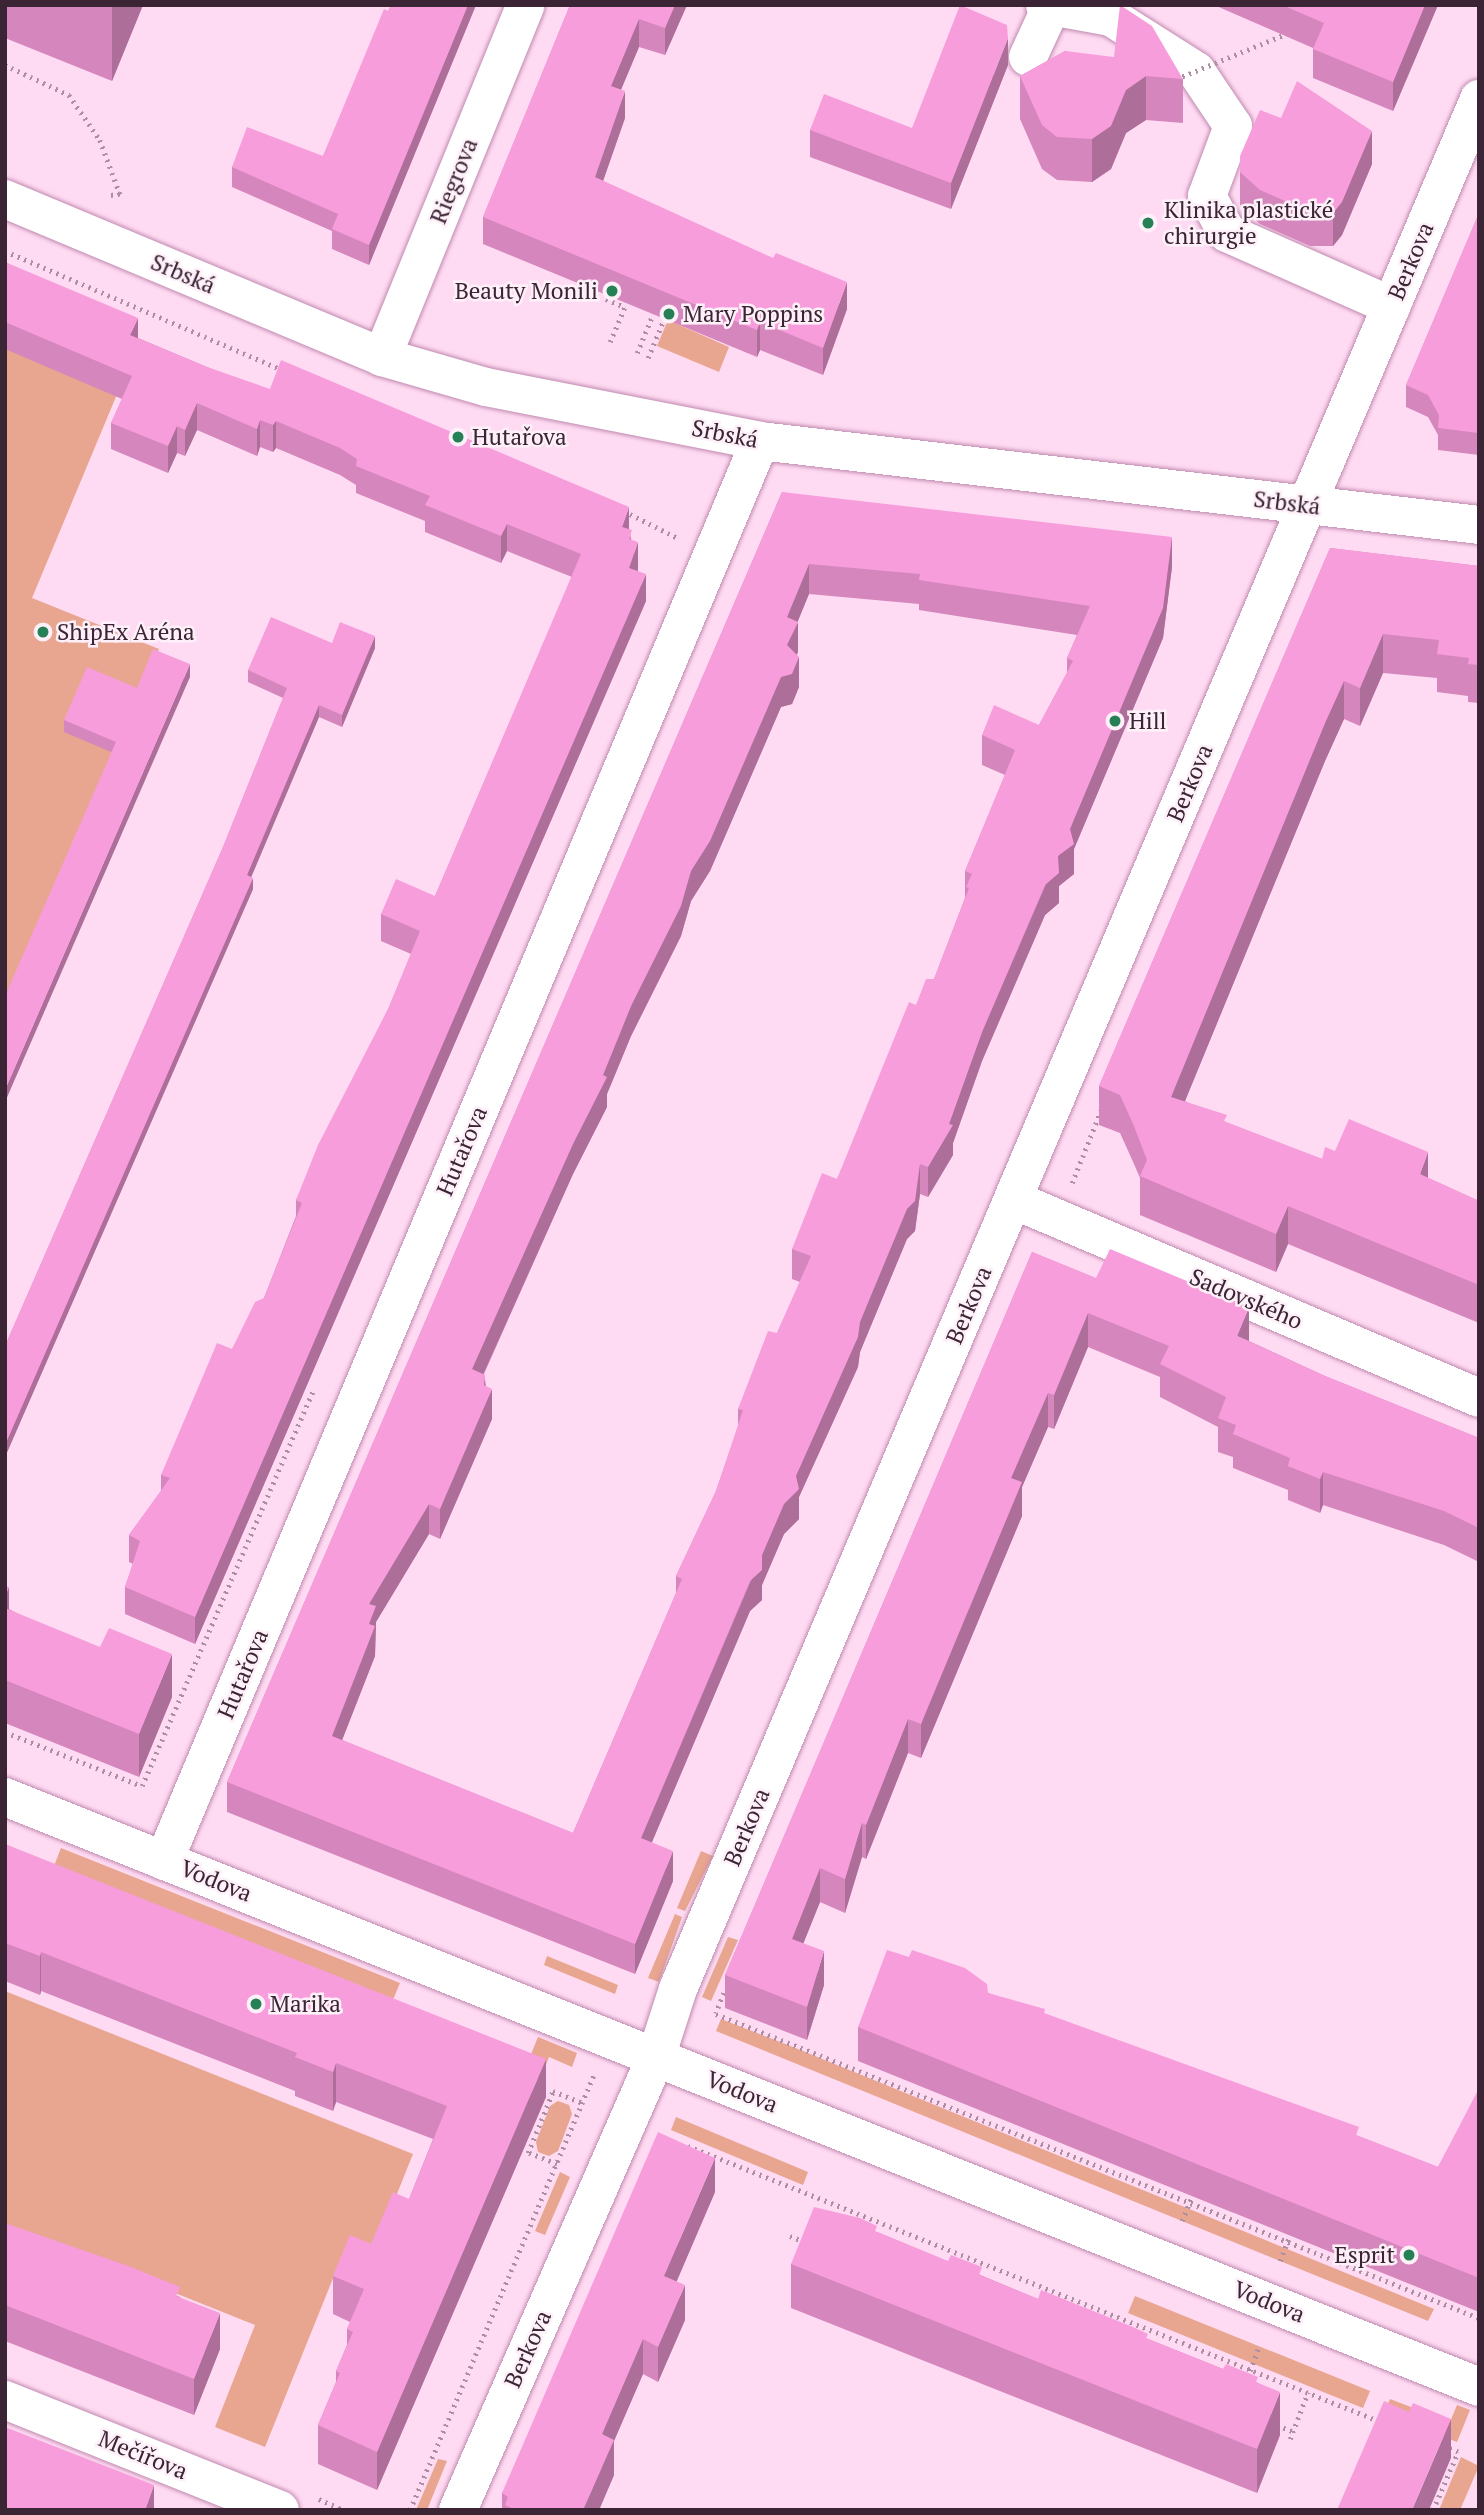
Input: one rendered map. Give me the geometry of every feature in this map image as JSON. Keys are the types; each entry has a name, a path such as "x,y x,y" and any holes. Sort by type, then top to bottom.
{"street":[{"name":"Riegrova","path":"382,357 526,5"},
{"path":"1028,57 1049,6 1111,17 1196,71 1233,126 1207,196 1227,233 1392,306"},
{"name":"Berkova","path":"458,2510 656,2057 678,1989 1479,99"},
{"name":"Srbská","path":"5,199 382,357 486,387 760,441 1479,525"},
{"name":"Hutařova","path":"164,1861 760,441"},
{"name":"Sadovského","path":"1014,1200 1479,1398"},
{"name":"Vodova","path":"5,1797 1479,2387"},
{"name":"Mečířova","path":"5,2400 280,2510"}],"path":[{"path":"1162,84 1290,33"},
{"path":"5,65 69,95 100,140 120,194"},
{"path":"5,251 291,373"},
{"path":"608,295 606,299 625,305 610,342"},
{"path":"637,353 653,314"},
{"path":"648,358 664,319"},
{"path":"618,508 680,539 675,550"},
{"path":"1070,1188 1106,1097"},
{"path":"5,1732 142,1786 317,1382"},
{"path":"726,1988 716,2014 1479,2318"},
{"path":"410,2510 610,2038"},
{"path":"557,2164 528,2153 553,2091 582,2103"},
{"path":"676,2141 1382,2422"},
{"path":"1182,2221 1193,2194"},
{"path":"875,2234 880,2222"},
{"path":"1280,2261 1291,2233"},
{"path":"790,2236 812,2245"},
{"path":"972,2266 975,2260"},
{"path":"1064,2303 1067,2296"},
{"path":"1149,2344 1154,2331"},
{"path":"1247,2377 1259,2346"},
{"path":"1290,2439 1308,2392"},
{"path":"1269,2422 1292,2431"},
{"path":"1433,2442 1458,2452 1433,2510"}],"shaded area":[{"name":"ShipEx Aréna","path":"5,286 138,344 32,598 159,649 5,1003"},
{"path":"668,320 729,347 719,372 657,346"},
{"path":"61,1848 400,1983 385,2019 47,1884"},
{"path":"701,1851 713,1856 685,1911 677,1908"},
{"path":"675,1914 682,1917 659,1982 648,1978"},
{"path":"728,1937 738,1940 711,2001 702,1997"},
{"path":"547,1956 618,1985 615,1994 544,1965"},
{"path":"5,1991 413,2154 368,2266 342,2256 265,2447 215,2427 255,2325 5,2225"},
{"path":"721,2019 1434,2309 1428,2321 1280,2261 716,2031"},
{"path":"538,2037 577,2053 572,2067 549,2057 540,2080 523,2074"},
{"path":"558,2101 569,2105 572,2114 558,2151 549,2156 538,2152 536,2142 550,2106"},
{"path":"676,2117 808,2172 803,2185 671,2130"},
{"path":"560,2172 570,2177 545,2235 535,2231"},
{"path":"1135,2296 1370,2391 1363,2408 1128,2313"},
{"path":"1390,2399 1450,2422 1457,2405 1470,2410 1457,2442 1383,2414"},
{"path":"1461,2457 1479,2466 1460,2510 1439,2510"},
{"path":"438,2459 447,2461 427,2510 416,2510"}],"building":[{"path":"391,5 468,5 369,245 332,229 338,214 232,167 247,127 323,156 384,9 388,11"},
{"path":"570,5 675,5 665,28 639,19 611,86 625,91 595,177 773,258 776,253 847,282 823,348 760,322 757,330 483,217"},
{"path":"960,5 1007,25 1008,38 951,183 810,130 824,94 912,128"},
{"path":"1120,5 1152,26 1183,79 1146,76 1126,90 1111,126 1092,139 1057,137 1042,125 1020,76 1065,51 1114,57"},
{"path":"1282,5 1425,5 1393,82 1313,49 1324,23"},
{"path":"1297,81 1372,131 1342,202 1333,213 1310,212 1260,190 1240,172 1240,156 1260,110 1281,118"},
{"path":"1479,213 1479,433 1438,428 1439,415 1428,395 1406,385"},
{"path":"5,262 138,318 130,335 207,367 270,389 281,360 629,507 622,527 632,530 629,539 638,542 629,568 646,574 195,1617 125,1587 140,1541 129,1535 170,1478 161,1475 217,1343 232,1349 255,1302 264,1298 302,1203 296,1200 318,1145 389,1007 420,931 381,914 396,879 435,896 581,554 507,524 501,536 425,505 430,496 356,466 357,459 340,448 276,421 273,425 260,420 257,429 197,403 185,430 177,426 168,446 111,423 132,376 5,322"},
{"path":"782,492 1172,537 1163,608 1070,829 1074,844 1058,856 1059,873 1045,885 982,1032 949,1124 953,1125 928,1167 920,1164 915,1201 907,1209 860,1322 858,1337 796,1476 799,1489 784,1504 762,1555 762,1570 750,1581 641,1838 673,1851 635,1944 227,1782","holes":["809,564 920,574 919,580 1090,606 1067,658 1073,661 1039,725 994,705 982,735 1015,750 965,871 972,874 966,887 969,888 934,979 926,979 916,1005 909,1002 837,1179 822,1173 792,1249 811,1256 777,1333 768,1331 738,1409 743,1410 716,1491 676,1576 682,1579 573,1833 332,1736 375,1626 369,1624 376,1606 369,1604 429,1504 440,1509 492,1389 484,1385 485,1375 472,1369 573,1144 607,1077 603,1075 631,1006 681,906 691,871 710,841 781,677 792,674 799,657 787,645 798,622 787,617"]},
{"path":"1330,548 1479,566 1479,665 1468,664 1469,658 1437,654 1439,640 1383,634 1360,688 1344,681 1171,1097 1227,1115 1224,1121 1322,1159 1325,1147 1335,1151 1349,1119 1428,1152 1420,1174 1479,1201 1479,1285 1288,1206 1276,1234 1140,1176 1147,1160 1120,1095 1099,1086"},
{"path":"271,617 332,643 340,622 375,636 342,715 319,705 247,875 253,878 5,1445 5,1346 223,847 287,688 248,670"},
{"path":"153,649 190,664 5,1090 5,996 116,742 64,720 87,667 137,688"},
{"path":"1110,1249 1249,1307 1237,1336 1325,1376 1479,1438 1479,1528 1444,1511 1323,1472 1320,1479 1288,1466 1290,1458 1233,1434 1236,1425 1218,1418 1226,1397 1160,1364 1169,1346 1088,1313 1054,1395 1048,1393 1011,1478 1022,1482 921,1724 908,1719 866,1825 862,1823 845,1879 820,1868 792,1939 824,1951 807,2007 725,1975 1032,1252 1096,1278"},
{"path":"5,1608 100,1647 109,1628 172,1654 139,1734 5,1680"},
{"path":"5,1844 546,2059 377,2452 318,2425 340,2373 336,2371 353,2332 347,2329 364,2289 333,2276 350,2235 371,2244 393,2192 409,2199 447,2106 336,2063 333,2072 295,2057 297,2053 41,1952 40,1956 5,1943"},
{"path":"887,1950 909,1957 912,1950 965,1968 987,1984 988,1993 1045,2009 1044,2013 1359,2127 1356,2135 1438,2167 1479,2092 1479,2278 858,2027"},
{"path":"658,2132 715,2158 664,2276 685,2285 658,2347 643,2339 602,2434 614,2440 583,2510 515,2510 505,2505 508,2497 502,2493"},
{"path":"814,2207 860,2218 877,2226 875,2231 948,2261 951,2255 982,2267 979,2275 1038,2299 1041,2290 1133,2327 1148,2334 1146,2338 1223,2369 1226,2364 1258,2377 1256,2382 1280,2392 1257,2449 791,2264"},
{"path":"5,2223 180,2287 176,2296 220,2313 194,2379 5,2305"},
{"path":"1384,2401 1409,2412 1413,2403 1451,2419 1412,2510 1337,2510"},
{"path":"5,2427 154,2485 145,2510 5,2510"}],"place":[{"name":"Klinika plastické chirurgie","path":"1148,223"},
{"name":"Beauty Monili","path":"612,291"},
{"name":"Mary Poppins","path":"669,314"},
{"name":"Hutařova","path":"458,437"},
{"name":"ShipEx Aréna","path":"43,632"},
{"name":"Hill","path":"1115,721"},
{"name":"Marika","path":"256,2004"},
{"name":"Esprit","path":"1409,2255"}]}
